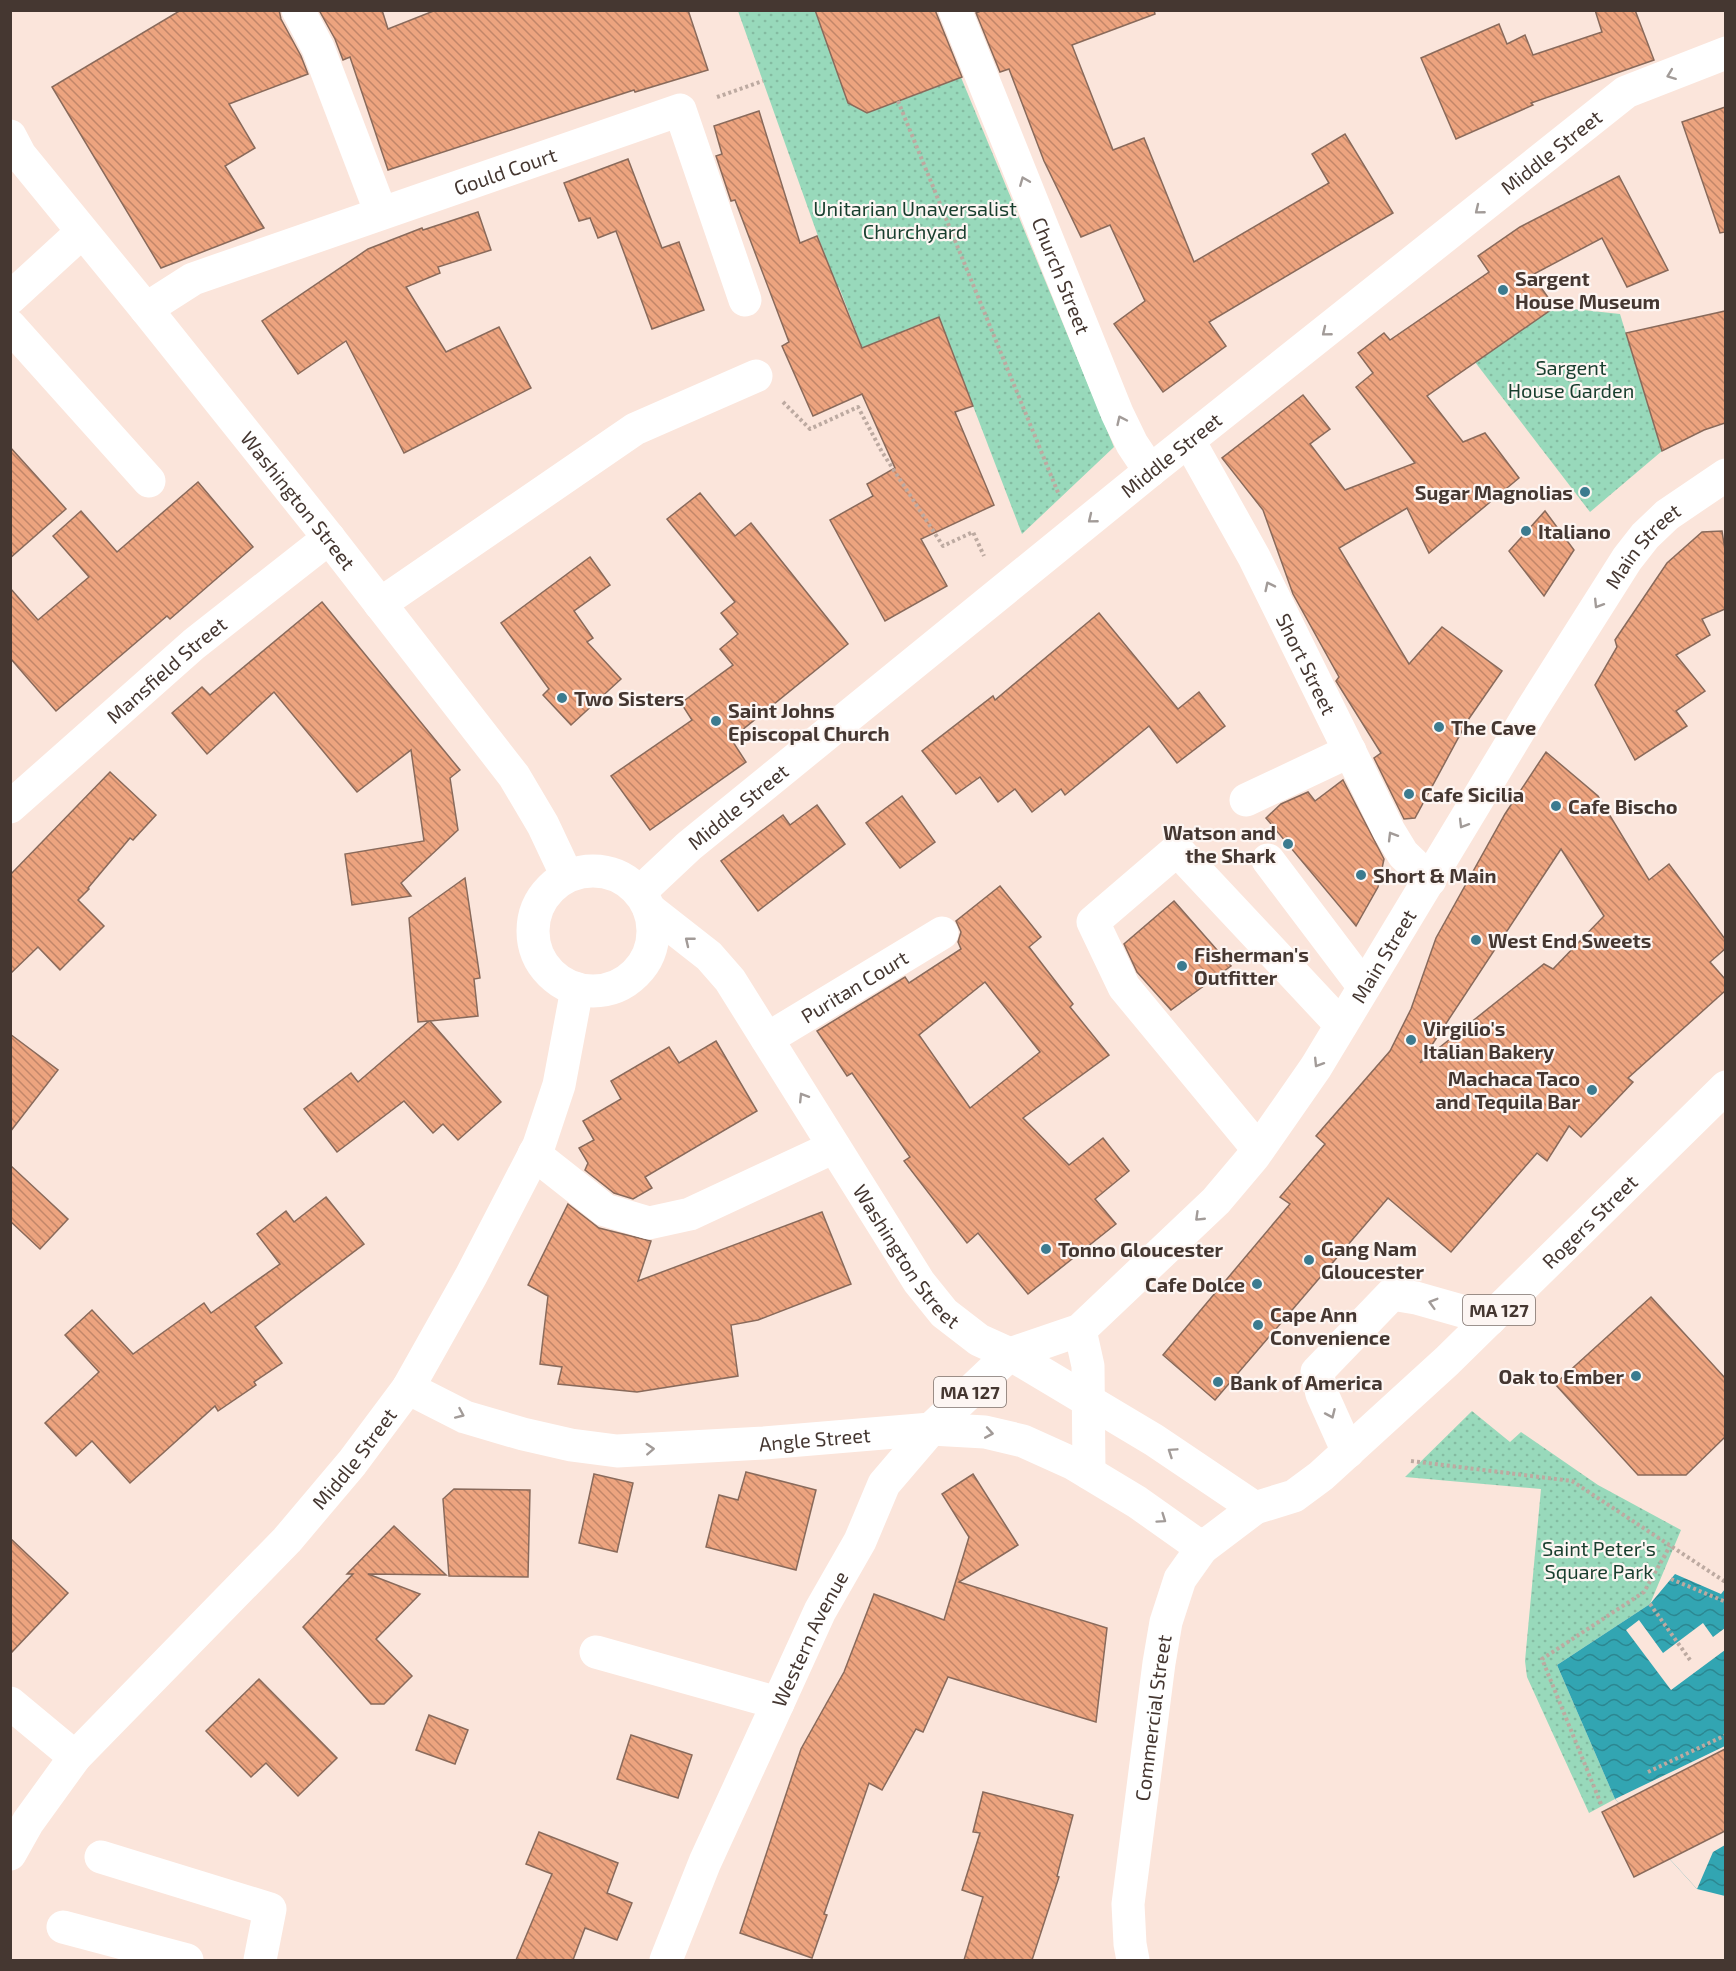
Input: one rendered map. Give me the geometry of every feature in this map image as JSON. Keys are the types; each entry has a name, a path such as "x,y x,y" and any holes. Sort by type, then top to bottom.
{"main road":[{"path":"297,10 318,48 381,213"},
{"name":"Church Street","path":"955,10 1117,413 1132,444 1150,471"},
{"name":"Middle Street","path":"645,900 689,846 1150,471 1626,92 1725,54"},
{"path":"680,110 745,300"},
{"name":"Gould Court","path":"146,309 193,279 680,110"},
{"name":"Washington Street","path":"14,150 146,309 329,538 514,776 543,825 567,876"},
{"path":"10,298 81,232"},
{"path":"10,326 148,481"},
{"path":"380,604 635,429 756,376"},
{"name":"Short Street","path":"1189,441 1254,557 1394,838 1403,854 1430,880"},
{"name":"Main Street","path":"1010,1354 1080,1330 1216,1201 1258,1149 1316,1067 1532,709 1627,559 1645,536 1667,515 1725,475"},
{"name":"Mansfield Street","path":"10,807 194,644 329,538"},
{"path":"1246,800 1350,752"},
{"path":"1258,1149 1124,987 1093,922 1177,850 1341,1025"},
{"path":"1268,860 1364,987"},
{"path":"586,871 606,872 624,879 645,900 653,927 652,946 644,963 631,977 614,987 596,991 577,989 561,981 547,970 537,954 533,937 534,918 540,901 552,886 567,876 586,871"},
{"name":"Washington Street","path":"645,900 709,956 730,980 919,1282 944,1313 979,1340 1010,1354 1154,1440 1255,1508"},
{"name":"Puritan Court","path":"767,1039 942,933"},
{"name":"Middle Street","path":"10,1854 28,1822 75,1757 287,1540 352,1463 408,1388 471,1276 539,1145 559,1085 577,989"},
{"name":"Rogers Street","path":"1255,1508 1294,1496 1348,1452 1447,1361 1725,1087"},
{"path":"534,1155 605,1210 649,1223 690,1214 834,1147"},
{"path":"1348,1452 1322,1394 1317,1372 1392,1294 1416,1298 1490,1319"},
{"path":"1080,1330 1088,1366 1089,1473"},
{"name":"Western Avenue","path":"666,1960 705,1862 820,1611 860,1541 885,1484 931,1429 1010,1354"},
{"name":"Angle Street","path":"408,1388 465,1417 571,1445 617,1451 764,1443 931,1429 985,1432 1023,1441 1074,1464 1137,1502 1202,1548"},
{"name":"Commercial Street","path":"1133,1960 1128,1904 1166,1622 1180,1579 1202,1548 1255,1508"},
{"path":"596,1652 778,1703"},
{"path":"10,1703 75,1757"},
{"path":"101,1857 270,1909 260,1960"},
{"path":"63,1927 188,1960"}],"path":[{"path":"680,110 763,81"},
{"path":"898,101 1062,501 1077,531"},
{"path":"810,429 858,407 882,452 943,546 973,532 1001,592"},
{"path":"1411,1461 1572,1480 1724,1581 1725,1579"},
{"path":"1601,1804 1542,1659 1644,1592 1670,1546"},
{"path":"1671,1579 1725,1602"},
{"path":"1650,1604 1690,1660"},
{"path":"1648,1772 1725,1735"}],"green space":[{"name":"Unitarian Unaversalist Churchyard","path":"738,11 815,11 848,102 867,113 960,75 1114,447 1022,534 939,317 905,330 913,352 870,368 839,287 816,295 830,270"},
{"name":"Sargent House Garden","path":"1555,307 1620,314 1662,451 1590,512 1475,362"},
{"name":"Saint Peter's Square Park","path":"1472,1411 1510,1442 1521,1432 1598,1485 1681,1530 1650,1604 1557,1665 1615,1799 1589,1813 1527,1677 1525,1661 1541,1489 1405,1477"}],"water":[{"path":"1675,1574 1721,1594 1725,1589 1725,1896 1697,1889 1615,1799 1557,1665 1650,1604"}],"pier":[{"path":"1639,1620 1663,1653 1703,1623 1713,1637 1725,1628 1725,1650 1671,1690 1626,1630"},
{"path":"1725,1746 1725,1845 1713,1852 1697,1889 1615,1799"}],"building":[{"path":"181,10 279,10 281,19 308,74 229,104 255,148 225,166 264,228 161,268 52,87"},
{"path":"319,10 382,10 388,29 436,10 688,10 708,70 635,92 634,90 388,170 350,57 343,60 335,39"},
{"path":"815,10 935,10 962,77 867,113 848,103"},
{"path":"983,10 1154,10 1155,14 1072,45 1113,150 1144,138 1194,262 1329,183 1312,154 1345,134 1393,213 1209,322 1226,346 1163,392 1114,324 1145,301 1110,225 1081,237 1044,161 1009,69 1000,72 976,13"},
{"path":"1595,10 1635,10 1654,60 1531,103 1533,105 1456,139 1421,58 1499,24 1507,44 1525,35 1533,55 1602,32"},
{"path":"1725,107 1725,232 1720,233 1682,122"},
{"path":"759,111 800,243 817,236 862,348 939,317 973,406 955,412 994,505 921,539 947,586 885,621 830,520 873,496 867,484 895,468 862,394 813,416 782,346 789,342 735,200 731,201 716,156 722,154 714,126"},
{"path":"628,159 662,248 679,242 704,310 652,329 616,231 598,238 590,218 579,221 564,183"},
{"path":"1619,176 1668,270 1627,287 1602,238 1532,275 1555,307 1427,396 1463,442 1485,433 1519,478 1429,553 1407,508 1339,548 1409,664 1442,627 1502,671 1468,720 1415,818 1404,819 1374,758 1381,753 1336,681 1339,677 1293,594 1263,510 1222,458 1303,395 1330,429 1310,444 1345,490 1415,463 1356,387 1373,373 1358,353 1384,333 1390,340 1489,272 1478,256 1520,227"},
{"path":"478,212 491,250 438,267 440,273 406,287 446,352 499,327 531,388 404,453 346,341 298,374 262,321 368,249 422,228 423,230"},
{"path":"1725,311 1725,423 1704,430 1662,451 1626,333"},
{"path":"10,447 66,509 10,558"},
{"path":"198,482 253,547 170,619 167,616 56,711 10,658 10,588 38,620 89,577 53,536 81,511 117,552"},
{"path":"700,493 735,536 751,523 848,644 731,739 746,762 650,830 611,776 692,720 681,703 733,665 720,649 738,634 721,613 735,602 667,519"},
{"path":"1545,511 1574,550 1544,596 1509,551"},
{"path":"1722,531 1725,550 1725,609 1702,619 1710,635 1676,655 1705,691 1676,711 1687,726 1635,760 1595,685 1617,647 1615,640 1667,563 1702,532"},
{"path":"590,557 610,585 574,611 593,638 587,642 621,679 571,725 543,695 549,689 501,623"},
{"path":"322,602 460,770 450,778 458,830 401,883 411,896 352,905 345,854 424,841 411,750 357,792 274,692 207,754 172,713 202,687 210,695"},
{"path":"1099,613 1178,709 1199,692 1225,726 1177,763 1149,726 1065,795 1061,789 1032,812 1015,789 998,802 980,777 956,794 922,751 993,696 995,700"},
{"path":"1546,752 1598,796 1649,880 1669,864 1725,939 1725,949 1710,962 1725,979 1725,991 1628,1078 1633,1082 1581,1137 1569,1126 1547,1161 1537,1153 1451,1252 1388,1198 1215,1400 1163,1355 1290,1204 1280,1197 1325,1144 1316,1136 1390,1051 1411,1009 1436,938 1505,814","holes":["1561,849 1604,916 1553,969 1544,964 1420,1063"]},
{"path":"110,772 156,815 133,840 130,838 78,900 104,926 60,970 38,947 10,974 10,875"},
{"path":"1343,780 1384,859 1378,887 1356,926 1266,818 1281,804 1308,792 1315,801"},
{"path":"902,796 935,842 900,868 866,823"},
{"path":"817,805 845,844 758,911 721,861 783,815 790,825"},
{"path":"465,878 480,978 474,979 478,1016 430,1021 501,1102 458,1140 443,1124 433,1133 404,1101 337,1152 304,1109 351,1073 358,1082 429,1021 418,1022 409,918"},
{"path":"1000,886 1041,937 1029,947 1073,1004 1070,1007 1109,1055 1023,1118 1069,1165 1103,1138 1129,1171 1095,1199 1116,1224 1028,1294 978,1233 967,1243 904,1161 910,1157 852,1073 847,1076 817,1031 905,977 909,983 961,949 958,942 961,932 956,921","holes":["985,982 1040,1052 970,1108 919,1035"]},
{"name":"Fisherman's Outfitter","path":"1174,901 1231,966 1171,1010 1137,972 1124,944"},
{"path":"10,1034 58,1070 10,1132"},
{"path":"716,1041 757,1111 645,1177 652,1188 633,1199 614,1193 585,1170 588,1163 579,1148 594,1140 583,1121 621,1099 611,1081 669,1047 679,1063"},
{"path":"10,1165 68,1219 40,1249 10,1221"},
{"path":"326,1197 364,1244 255,1327 282,1363 254,1382 256,1385 218,1411 215,1406 130,1483 92,1441 76,1456 45,1423 99,1372 65,1335 92,1310 133,1354 204,1303 211,1313 280,1264 257,1234 286,1211 294,1222"},
{"path":"568,1204 599,1228 651,1241 638,1281 822,1212 851,1284 758,1320 731,1325 738,1376 637,1392 558,1384 562,1367 540,1364 548,1296 528,1285"},
{"path":"1651,1297 1725,1378 1725,1437 1686,1475 1638,1475 1555,1384"},
{"path":"746,1472 816,1490 796,1570 706,1547 719,1495 738,1500"},
{"path":"594,1474 633,1483 617,1552 579,1543"},
{"path":"973,1474 1018,1545 959,1582 1107,1628 1096,1722 948,1677 923,1732 916,1729 882,1790 869,1783 824,1914 827,1915 812,1958 740,1933 801,1749 844,1672 874,1594 944,1620 969,1537 942,1494"},
{"path":"454,1489 530,1490 528,1577 449,1576 443,1499"},
{"path":"394,1526 446,1575 368,1574 420,1594 376,1639 412,1676 384,1704 371,1704 303,1627 353,1574 347,1574"},
{"path":"10,1538 68,1593 10,1654"},
{"path":"259,1679 337,1758 298,1796 266,1763 251,1777 206,1731"},
{"path":"429,1715 468,1730 455,1764 416,1750"},
{"path":"631,1735 692,1755 678,1798 617,1779"},
{"path":"1725,1749 1725,1831 1634,1877 1602,1812"},
{"path":"983,1792 1073,1815 1057,1876 1059,1877 1032,1960 964,1960 983,1897 962,1890 980,1833 973,1832"},
{"path":"539,1832 618,1863 607,1893 632,1903 617,1940 585,1928 573,1960 516,1960 552,1874 526,1864"}],"place":[{"name":"Sargent House Museum","path":"1503,290"},
{"name":"Sugar Magnolias","path":"1585,492"},
{"name":"Italiano","path":"1526,531"},
{"name":"Two Sisters","path":"562,698"},
{"name":"Saint Johns Episcopal Church","path":"716,721"},
{"name":"The Cave","path":"1439,727"},
{"name":"Cafe Sicilia","path":"1409,794"},
{"name":"Cafe Bischo","path":"1556,806"},
{"name":"Watson and the Shark","path":"1288,844"},
{"name":"Short & Main","path":"1361,875"},
{"name":"West End Sweets","path":"1476,940"},
{"name":"Fisherman's Outfitter","path":"1182,966"},
{"name":"Virgilio's Italian Bakery","path":"1411,1040"},
{"name":"Machaca Taco and Tequila Bar","path":"1592,1090"},
{"name":"Tonno Gloucester","path":"1046,1249"},
{"name":"Gang Nam Gloucester","path":"1309,1260"},
{"name":"Cafe Dolce","path":"1257,1284"},
{"name":"Cape Ann Convenience","path":"1258,1325"},
{"name":"Oak to Ember","path":"1636,1376"},
{"name":"Bank of America","path":"1218,1382"}]}
